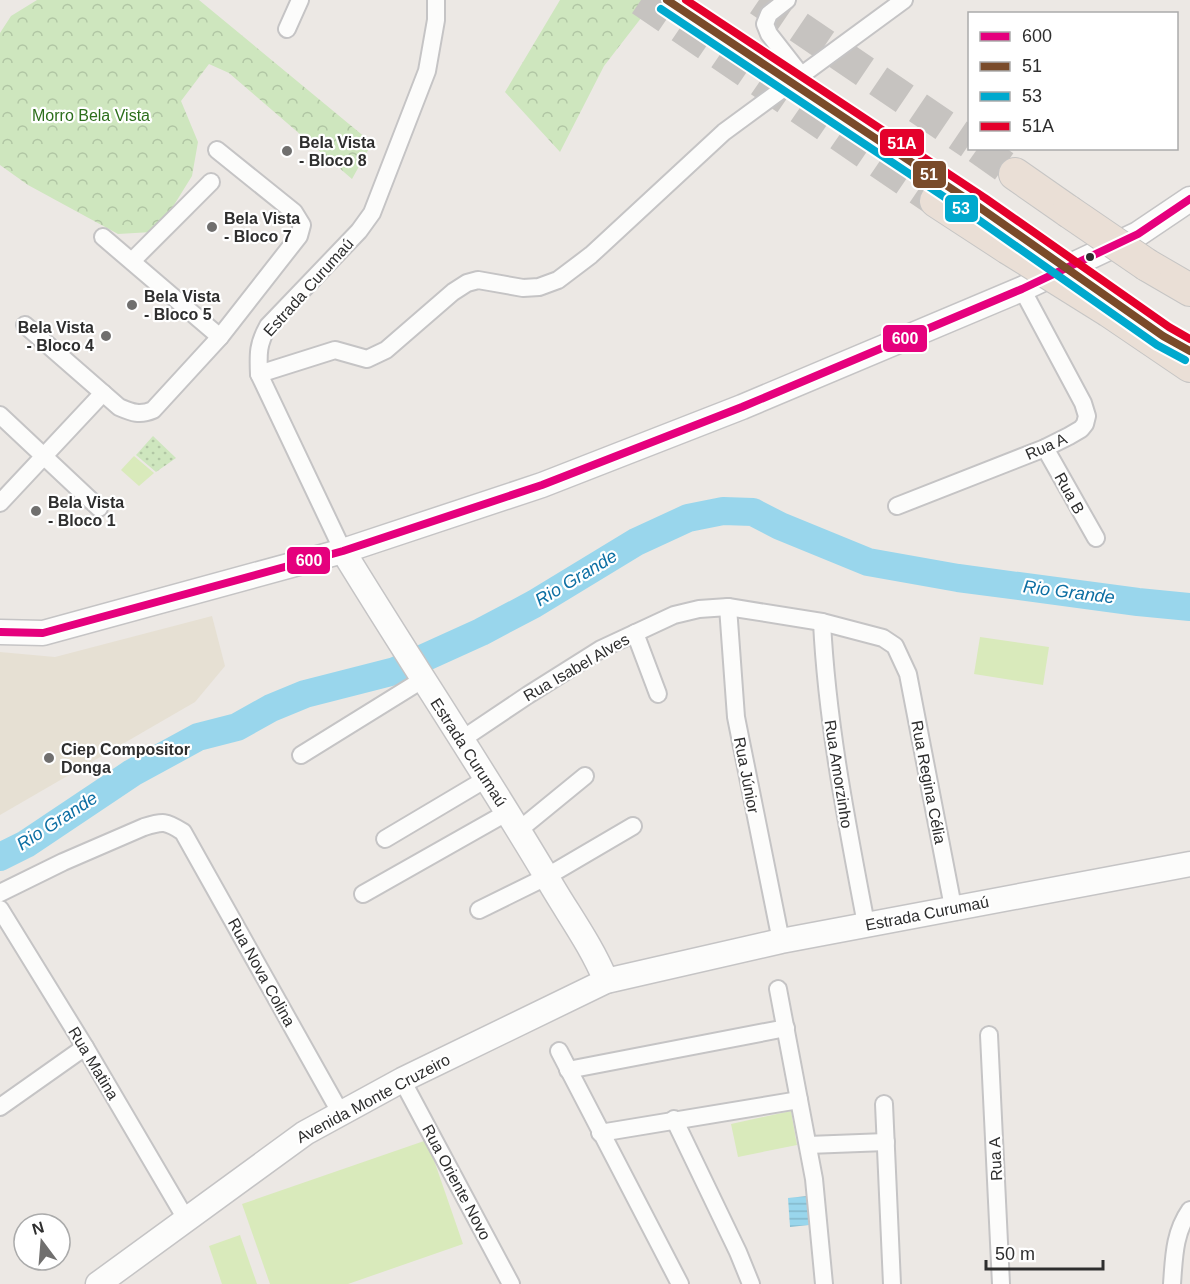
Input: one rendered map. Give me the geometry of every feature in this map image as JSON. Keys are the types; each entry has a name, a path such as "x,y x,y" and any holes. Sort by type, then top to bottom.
{"highway":[{"path":"1015,174 1147,265 1190,290"},
{"path":"936,201 1190,366"}],"street":[{"path":"287,30 300,0"},
{"name":"Estrada Curumaú","path":"436,0 436,20 427,71 372,213 359,231 268,326 258,350 259,374 343,551 419,676 514,821 546,877 588,942 606,981 781,941 1190,864"},
{"path":"787,0 769,14 765,24 769,34 801,75"},
{"path":"259,374 335,350 367,359 386,350 453,292 467,283 478,280 523,288 539,287 558,280 591,255 724,132 904,0"},
{"path":"25,325 119,407 144,414 153,410 220,336 299,236 302,225 294,212 217,150"},
{"path":"132,261 211,182"},
{"path":"0,632 43,633 343,551 553,481 742,407 1022,289 1138,234 1190,199"},
{"path":"103,237 220,336"},
{"name":"Rua A","path":"897,506 1045,448 1081,429 1087,416 1083,403 1022,289"},
{"path":"0,503 103,393"},
{"path":"0,415 99,508"},
{"name":"Rua B","path":"1045,448 1096,537"},
{"name":"Rua Isabel Alves","path":"461,740 601,649 674,615 699,609 728,607 822,622 883,638 895,646 902,658"},
{"name":"Rua Júnior","path":"728,607 736,717 781,941"},
{"name":"Rua Amorzinho","path":"822,622 825,677 835,753 866,924"},
{"path":"634,633 658,694"},
{"name":"Rua Regina Célia","path":"902,658 908,674 929,775 953,907"},
{"path":"301,755 419,676"},
{"path":"363,894 514,821 585,776"},
{"path":"385,839 486,779"},
{"name":"Rua Nova Colina","path":"0,893 63,862 144,827 157,823 170,823 183,832 340,1112"},
{"path":"479,910 546,877 633,826"},
{"name":"Rua Matina","path":"0,909 85,1047 186,1219"},
{"name":"Avenida Monte Cruzeiro","path":"98,1284 276,1152 340,1112 606,981"},
{"path":"778,989 808,1145 819,1218 824,1284"},
{"path":"568,1070 786,1028"},
{"name":"Rua A","path":"989,1035 1001,1284"},
{"path":"0,1107 85,1047"},
{"path":"559,1051 680,1284"},
{"name":"Rua Oriente Novo","path":"402,1080 512,1284"},
{"path":"600,1133 799,1100"},
{"path":"884,1104 892,1284"},
{"path":"674,1119 751,1284"},
{"path":"808,1145 886,1142"},
{"path":"1173,1284 1174,1248 1179,1229 1190,1210"}],"shaded area":[{"name":"Ciep Compositor Donga","path":"212,616 225,666 195,702 0,815 0,652 55,657"}],"green space":[{"name":"Morro Bela Vista","path":"37,0 199,0 372,143 352,179 229,73 209,64 181,101 198,142 192,176 174,205 152,232 118,234 28,185 0,165 0,33 11,16"},
{"path":"560,0 655,0 604,66 560,152 505,92"},
{"path":"153,436 176,458 156,472 136,455"},
{"path":"134,456 154,473 139,486 121,470"},
{"path":"980,637 1049,647 1043,685 974,674"},
{"path":"791,1111 797,1145 738,1157 731,1124"},
{"path":"427,1140 463,1244 348,1284 270,1284 242,1204"},
{"path":"240,1235 257,1284 222,1284 209,1246"}],"water":[{"path":"807,1196 809,1225 790,1227 788,1198"}],"waterway":[{"name":"Rio Grande","path":"0,857 26,844 132,773 198,737 237,727 271,708 305,694 395,671 481,632 534,604 636,542 688,518 723,511 753,512 780,526 868,562 958,578 1190,607"}],"tunnel":[{"path":"641,0 936,201"},
{"path":"759,0 968,142"},
{"path":"981,150 1015,174"}],"transit line":[{"name":"51","path":"667,0 979,207 1163,336 1190,351"},
{"name":"51A","path":"686,0 985,198 1169,327 1190,339"},
{"name":"53","path":"661,9 973,216 1157,345 1185,360"},
{"name":"600","path":"0,632 43,633 343,551 542,485 742,407 1022,289 1138,234 1190,199"}],"place":[{"name":"Bela Vista - Bloco 8","path":"287,151"},
{"name":"Bela Vista - Bloco 7","path":"212,227"},
{"name":"Bela Vista - Bloco 5","path":"132,305"},
{"name":"Bela Vista - Bloco 4","path":"106,336"},
{"name":"Bela Vista - Bloco 1","path":"36,511"},
{"name":"Ciep Compositor Donga","path":"49,758"}]}
